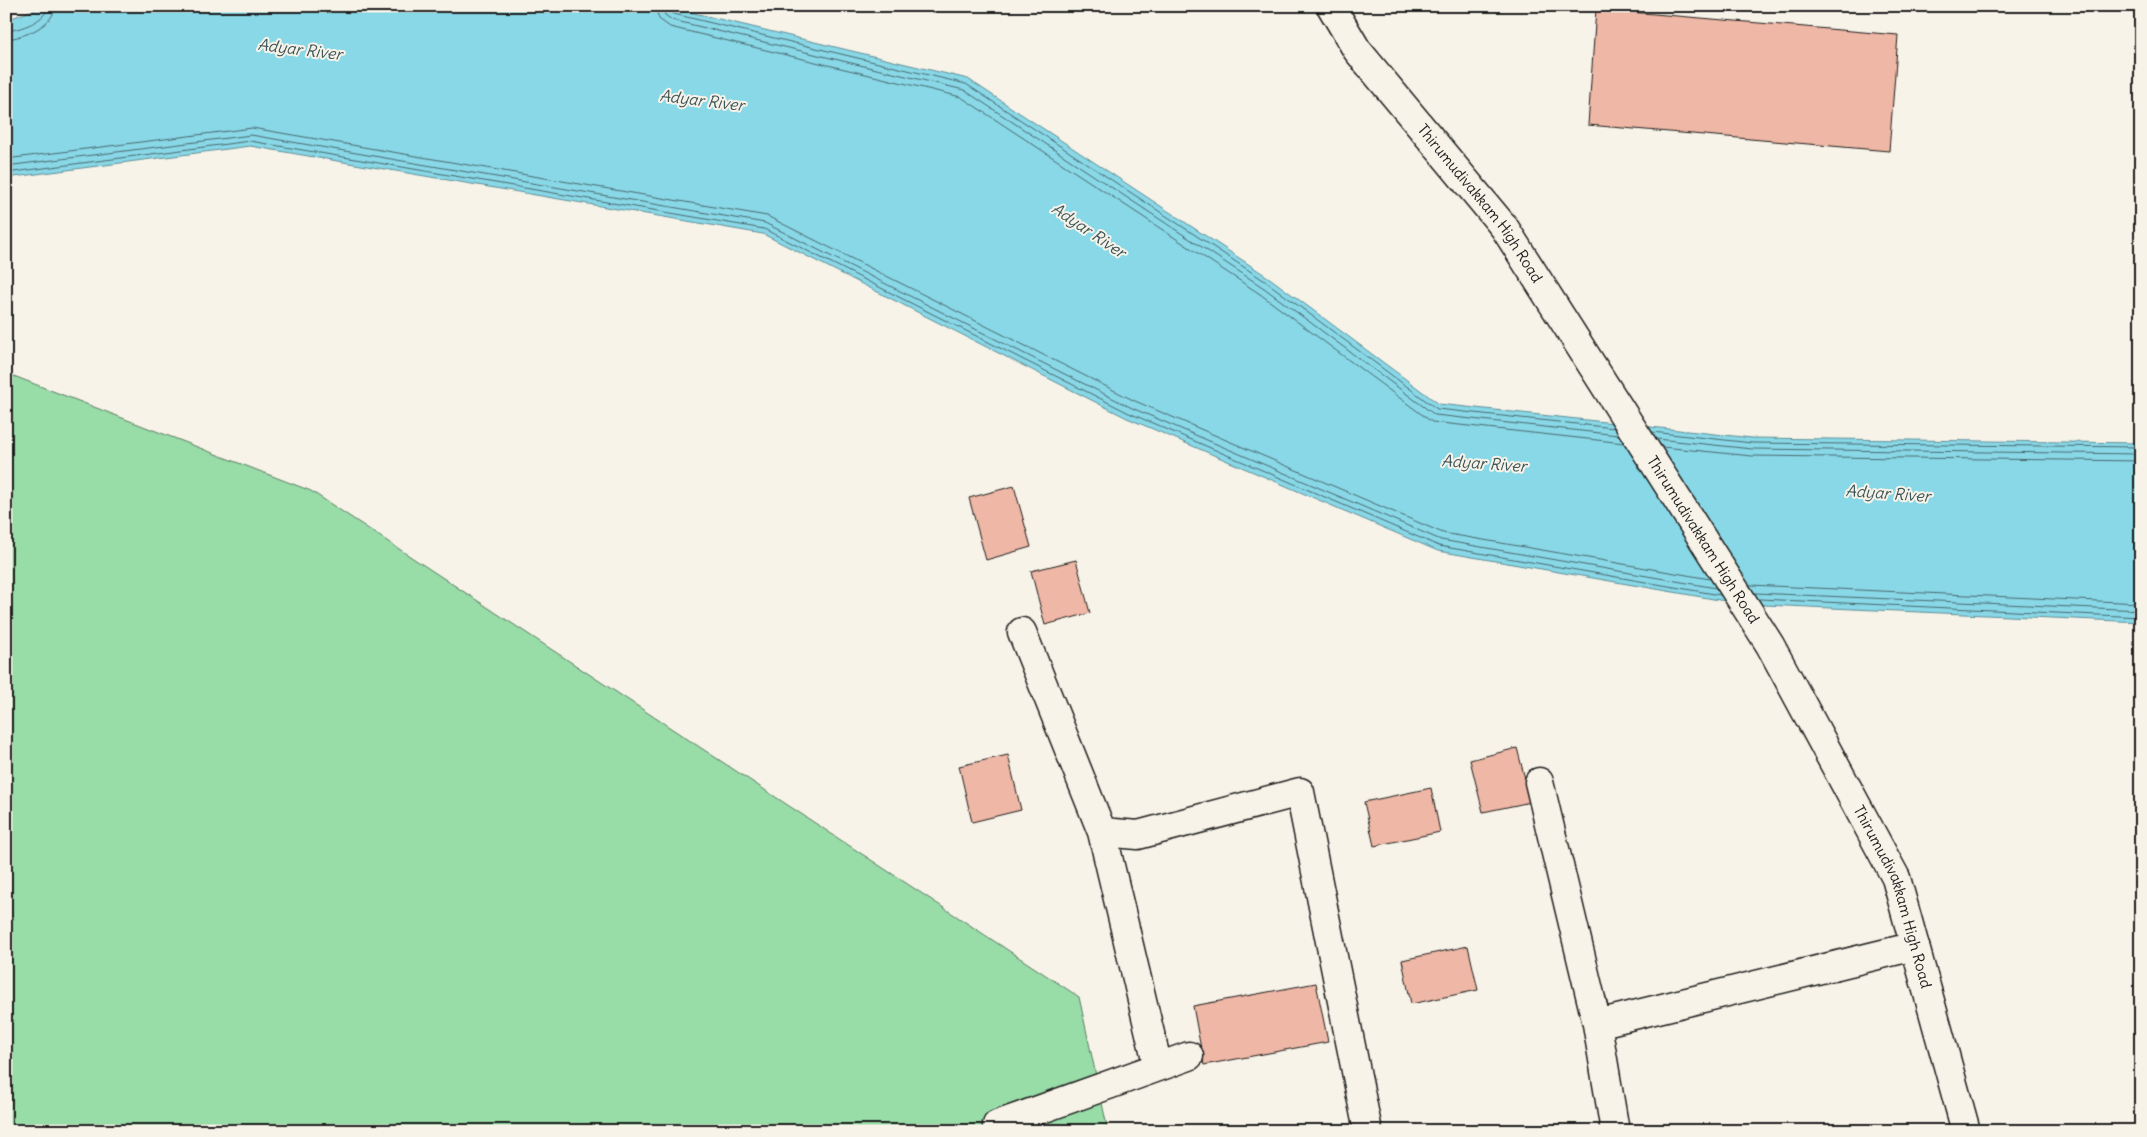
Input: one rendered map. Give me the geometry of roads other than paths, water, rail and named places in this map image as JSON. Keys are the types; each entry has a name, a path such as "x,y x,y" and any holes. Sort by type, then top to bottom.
{"street":[{"name":"Thirumudivakkam High Road","path":"1331,6 1357,50 1504,228 1770,645 1896,878 1966,1131"},
{"path":"1022,632 1102,832 1158,1067"},
{"path":"1539,782 1597,1024 1615,1131"},
{"path":"1102,832 1138,835 1300,792 1368,1131"},
{"path":"1597,1024 1915,946"},
{"path":"997,1124 1189,1056"}],"water":[{"name":"Adyar River","path":"80,6 665,6 968,79 1271,279 1439,404 1752,438 2141,443 2141,622 1742,604 1438,551 1127,418 763,234 250,146 6,178 6,20 39,8"}]}
